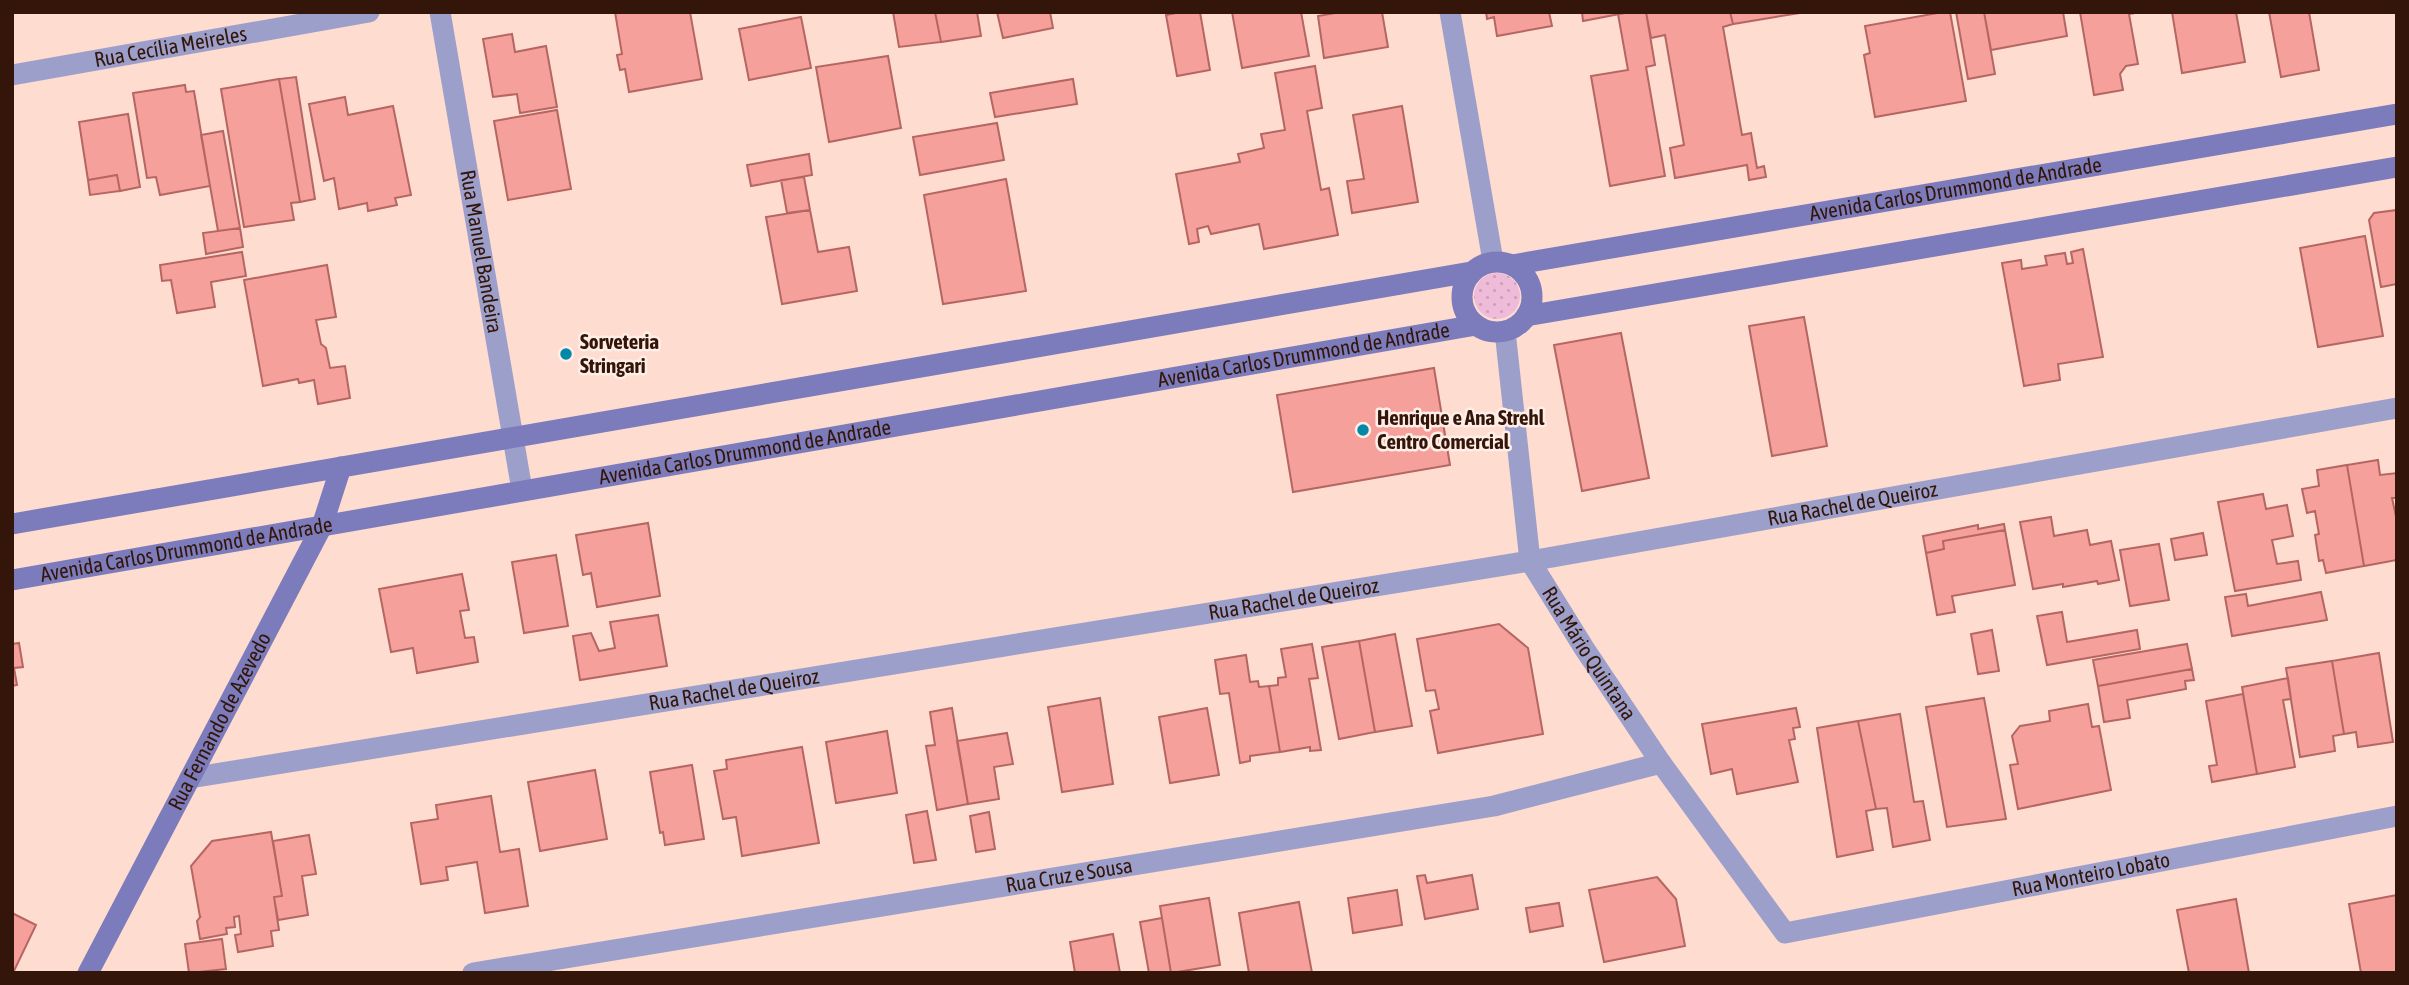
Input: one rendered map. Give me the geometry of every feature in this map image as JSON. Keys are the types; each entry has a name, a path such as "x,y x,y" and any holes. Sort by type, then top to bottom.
{"main road":[{"name":"Avenida Carlos Drummond de Andrade","path":"1503,263 2397,114"},
{"path":"1526,316 2397,167"},
{"path":"12,524 1471,272 1481,265 1503,263 1522,272 1530,282 1533,293 1531,305 1521,323 1505,331 1485,330 1475,325 1462,305 1461,293 1471,272"},
{"name":"Avenida Carlos Drummond de Andrade","path":"12,580 1475,325"},
{"name":"Rua Fernando de Azevedo","path":"88,973 322,526 341,467"}],"street":[{"name":"Rua Cecília Meireles","path":"12,75 369,12"},
{"name":"Rua Manuel Bandeira","path":"440,12 522,490"},
{"path":"1450,12 1503,263"},
{"name":"Rua Mário Quintana","path":"1505,331 1530,561 1661,763 1785,933"},
{"name":"Rua Rachel de Queiroz","path":"190,778 1530,561 2397,408"},
{"name":"Rua Cruz e Sousa","path":"473,973 1494,806 1661,763"},
{"name":"Rua Monteiro Lobato","path":"1785,933 2397,816"}],"shaded area":[{"path":"1497,273 1513,280 1520,296 1513,312 1497,319 1481,312 1474,296 1481,280"}],"building":[{"path":"615,12 690,12 702,79 629,92 625,69 620,70 617,55 622,54"},
{"path":"893,12 935,12 941,42 899,47"},
{"path":"935,12 977,12 981,36 941,42"},
{"path":"997,12 1050,12 1053,28 1003,38"},
{"path":"1200,12 1210,70 1177,76 1166,15"},
{"path":"1232,12 1301,12 1309,56 1242,68"},
{"path":"1341,12 1382,12 1388,47 1324,58 1318,16"},
{"path":"1486,12 1549,12 1552,26 1497,36 1494,17 1487,19"},
{"path":"1582,12 1630,12 1583,21"},
{"path":"1646,12 1655,65 1646,67 1665,176 1610,186 1591,76 1628,70 1618,14"},
{"path":"1646,12 1730,12 1733,24 1723,27 1742,135 1751,133 1757,168 1764,166 1766,177 1749,180 1747,165 1675,178 1670,148 1684,145 1665,35 1651,38"},
{"path":"1730,12 1806,12 1733,24"},
{"path":"1950,12 1966,101 1875,117 1864,55 1870,53 1865,26"},
{"path":"1956,12 1984,12 1995,74 1968,79"},
{"path":"1984,12 2063,12 2067,36 1991,50"},
{"path":"2080,12 2141,12 2129,14 2138,64 2126,66 2120,74 2123,90 2094,95"},
{"path":"2172,12 2236,12 2245,62 2182,73"},
{"path":"2269,12 2309,12 2319,70 2281,77"},
{"path":"801,17 811,68 749,80 739,29"},
{"path":"512,34 515,52 546,46 557,107 520,113 517,94 493,97 483,39"},
{"path":"888,56 901,128 829,142 816,67"},
{"path":"1315,66 1322,108 1307,111 1321,190 1329,188 1338,235 1264,249 1259,224 1211,234 1208,226 1197,229 1199,242 1189,244 1176,174 1240,162 1238,154 1264,148 1261,134 1285,130 1275,73"},
{"path":"296,77 315,199 300,202 279,79"},
{"path":"279,79 300,202 291,203 294,220 244,227 221,89"},
{"path":"1073,79 1077,104 995,117 990,93"},
{"path":"185,85 186,92 194,91 210,186 160,195 156,177 147,178 133,93"},
{"path":"345,97 348,115 393,106 411,195 395,198 397,205 368,211 367,203 339,209 334,178 324,181 309,104"},
{"path":"1402,106 1418,202 1352,213 1347,181 1364,179 1353,115"},
{"path":"557,110 571,189 508,200 494,121"},
{"path":"128,114 140,187 120,191 117,175 88,180 79,122"},
{"path":"997,123 1004,160 920,175 913,137"},
{"path":"223,131 240,228 218,231 201,135"},
{"path":"809,154 812,175 751,186 747,165"},
{"path":"117,175 120,191 90,195 88,180"},
{"path":"804,177 810,210 787,213 781,180"},
{"path":"1006,179 1026,291 943,304 924,195"},
{"path":"810,210 818,252 849,247 857,291 782,304 766,217"},
{"path":"2397,210 2397,284 2381,287 2369,220 2374,213"},
{"path":"240,228 243,247 206,254 203,233"},
{"path":"2365,236 2383,336 2318,347 2300,248"},
{"path":"2083,249 2103,357 2058,364 2060,380 2024,386 2002,263 2021,260 2022,269 2047,265 2045,256 2065,253 2067,264 2073,263 2071,252"},
{"path":"242,252 246,276 211,282 215,307 177,313 171,280 162,281 160,265"},
{"path":"327,265 336,317 316,320 330,368 345,366 350,398 318,404 314,380 299,383 298,379 263,386 244,280"},
{"path":"1804,317 1827,446 1772,456 1749,326"},
{"path":"1621,333 1649,478 1582,491 1554,345"},
{"name":"Henrique e Ana Strehl Centro Comercial","path":"1434,368 1450,465 1293,492 1277,395"},
{"path":"2378,460 2380,475 2397,473 2397,498 2392,498 2397,521 2397,560 2364,566 2347,465"},
{"path":"2347,465 2364,566 2326,573 2323,560 2319,561 2315,535 2319,534 2315,511 2307,513 2302,489 2319,486 2317,470"},
{"path":"2263,494 2266,509 2287,505 2293,536 2272,540 2277,564 2298,561 2301,580 2235,591 2218,502"},
{"path":"2051,517 2054,536 2087,530 2090,545 2111,541 2119,580 2033,589 2020,522"},
{"path":"648,523 660,596 597,607 591,573 583,575 576,535"},
{"path":"2004,524 2005,530 1943,541 1944,549 1926,553 1923,536 1978,525 1978,529"},
{"path":"2005,530 2015,585 1952,596 1955,612 1937,615 1926,553 1944,549 1943,541"},
{"path":"2203,533 2207,555 2175,560 2171,539"},
{"path":"2159,544 2169,600 2130,606 2120,550"},
{"path":"556,555 568,626 524,633 512,562"},
{"path":"462,574 469,610 460,611 465,638 474,637 478,662 417,673 413,648 391,652 379,589"},
{"path":"2321,592 2327,620 2232,636 2225,597 2246,594 2248,606"},
{"path":"2062,612 2067,642 2137,630 2140,649 2047,665 2037,616"},
{"path":"658,615 667,666 580,680 573,636 591,633 599,651 615,648 610,622"},
{"path":"1499,624 1528,648 1543,734 1438,753 1430,711 1439,709 1435,690 1426,691 1417,639"},
{"path":"1992,630 1999,671 1978,674 1971,634"},
{"path":"1395,634 1412,726 1375,732 1359,641"},
{"path":"1359,641 1375,732 1339,739 1322,647"},
{"path":"19,643 23,667 14,668 17,685 12,686 12,644"},
{"path":"1312,644 1318,678 1309,679 1321,750 1310,751 1310,747 1280,752 1269,686 1278,685 1278,678 1286,677 1281,649"},
{"path":"2187,644 2192,669 2098,686 2093,660"},
{"path":"2379,653 2393,742 2358,747 2356,732 2344,734 2332,661"},
{"path":"1246,655 1250,682 1258,681 1259,687 1269,686 1280,752 1250,756 1250,761 1240,763 1229,693 1220,694 1215,660"},
{"path":"2332,661 2344,734 2333,736 2335,751 2300,757 2286,668"},
{"path":"2192,669 2194,680 2185,681 2186,689 2127,700 2130,718 2104,722 2098,686"},
{"path":"2288,678 2291,699 2283,700 2295,767 2257,774 2242,687"},
{"path":"2243,694 2257,774 2212,782 2209,766 2217,765 2206,701"},
{"path":"1100,698 1113,784 1062,792 1048,707"},
{"path":"1984,698 2006,819 1947,827 1926,707"},
{"path":"2088,704 2092,727 2099,726 2111,790 2018,809 2010,765 2018,764 2012,736 2020,726 2050,721 2049,711"},
{"path":"952,708 968,804 937,810 926,746 935,745 930,712"},
{"path":"1207,708 1219,775 1170,783 1159,717"},
{"path":"1796,708 1800,727 1793,728 1795,739 1789,740 1798,782 1737,794 1732,769 1711,774 1702,724"},
{"path":"1900,714 1914,802 1923,801 1930,840 1893,847 1887,808 1876,809 1858,721"},
{"path":"1858,721 1876,809 1866,811 1873,850 1837,857 1817,728"},
{"path":"887,731 897,793 836,803 826,742"},
{"path":"1007,733 1013,764 994,767 999,799 968,804 957,741"},
{"path":"802,747 819,843 742,856 736,817 723,819 714,771 727,769 726,760"},
{"path":"692,765 704,839 665,845 663,832 660,833 650,772"},
{"path":"595,770 607,839 540,851 528,782"},
{"path":"491,796 500,852 519,849 528,906 485,913 477,862 446,867 448,880 421,884 411,823 438,819 436,805"},
{"path":"927,811 936,860 914,863 906,815"},
{"path":"989,812 995,849 976,852 970,816"},
{"path":"271,832 282,896 274,897 279,930 271,931 273,946 238,952 235,935 241,934 239,916 234,917 235,927 226,928 227,934 200,939 197,921 201,916 191,866 212,841"},
{"path":"309,835 316,874 302,876 308,915 278,920 274,897 282,896 273,841"},
{"path":"1425,875 1427,883 1472,875 1478,909 1425,919 1417,876"},
{"path":"1657,877 1676,899 1685,946 1604,962 1589,890"},
{"path":"1397,890 1402,925 1353,933 1348,898"},
{"path":"2397,895 2397,973 2361,973 2349,904"},
{"path":"1209,898 1220,965 1171,973 1160,906"},
{"path":"2236,899 2249,973 2189,973 2177,910"},
{"path":"1299,902 1312,973 1249,973 1239,913"},
{"path":"1559,903 1563,926 1530,932 1526,908"},
{"path":"12,913 36,925 13,973 12,973"},
{"path":"1162,918 1171,973 1149,973 1140,922"},
{"path":"1113,934 1120,973 1075,973 1070,942"},
{"path":"222,939 226,969 189,973 185,944"}],"place":[{"name":"Sorveteria Stringari","path":"566,354"},
{"name":"Henrique e Ana Strehl Centro Comercial","path":"1363,430"}]}
